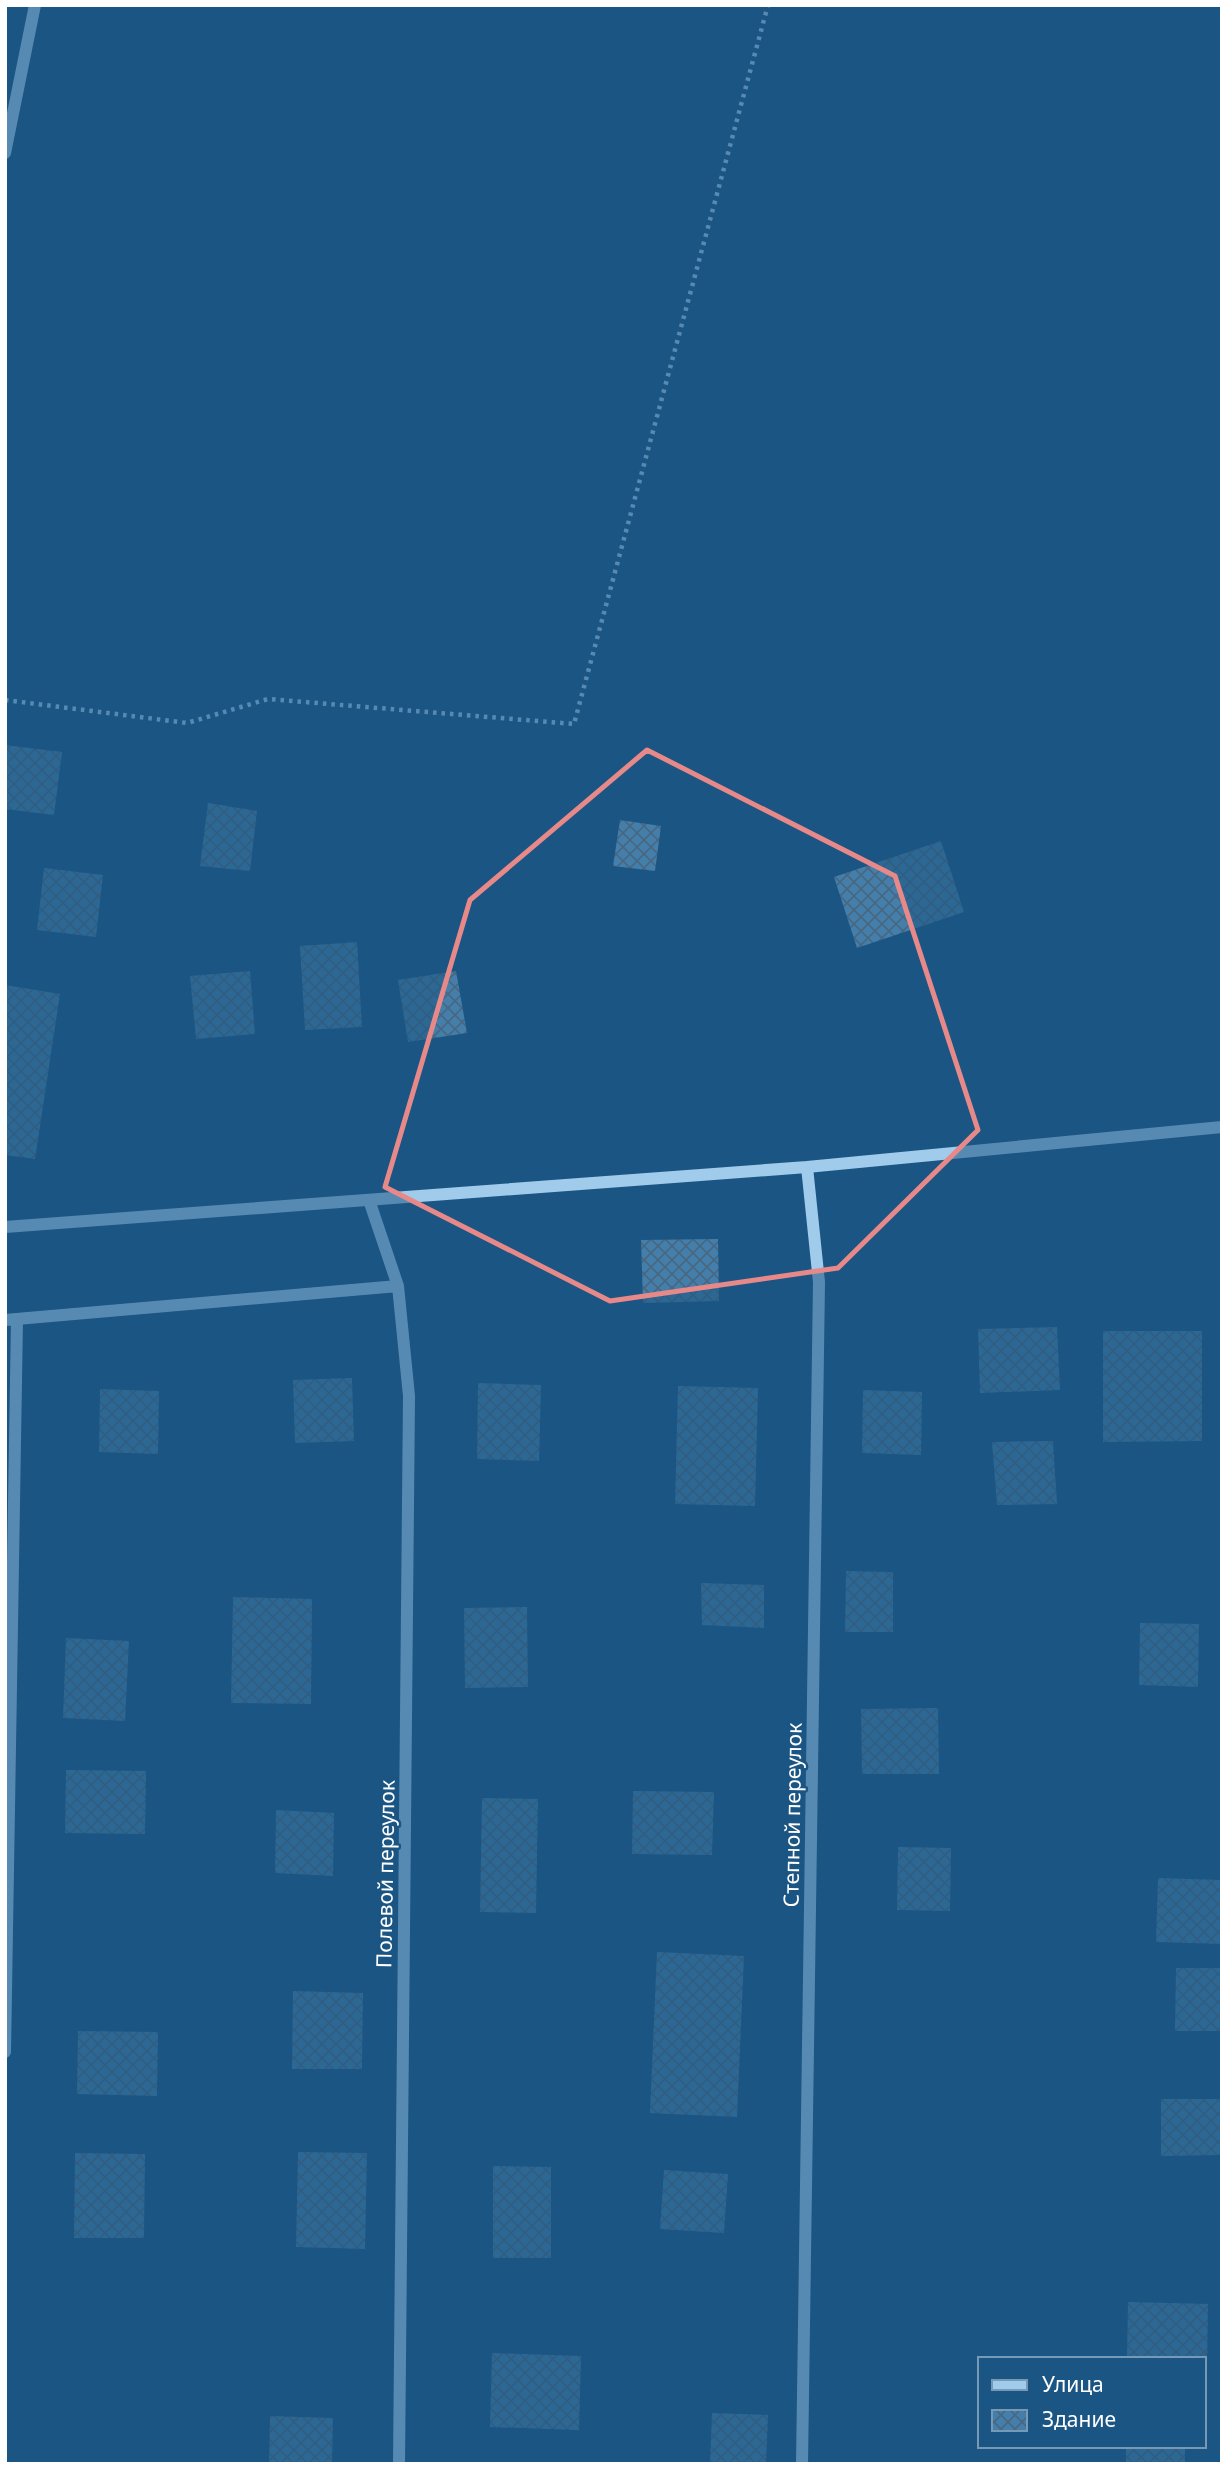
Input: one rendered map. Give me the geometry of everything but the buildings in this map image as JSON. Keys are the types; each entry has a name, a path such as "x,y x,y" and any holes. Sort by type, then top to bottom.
{"street":[{"path":"5,153 35,5"},
{"path":"5,1227 807,1167 1222,1127"},
{"name":"Степной переулок","path":"802,2464 820,1282 807,1167"},
{"name":"Полевой переулок","path":"369,1200 398,1286 409,1396 399,2464"},
{"path":"5,2052 11,1320 398,1286"}],"path":[{"path":"5,700 187,723 268,699 574,724 768,5"}],"highlighted area":[{"path":"647,750 895,876 978,1130 838,1268 610,1301 385,1187 470,900"}]}
